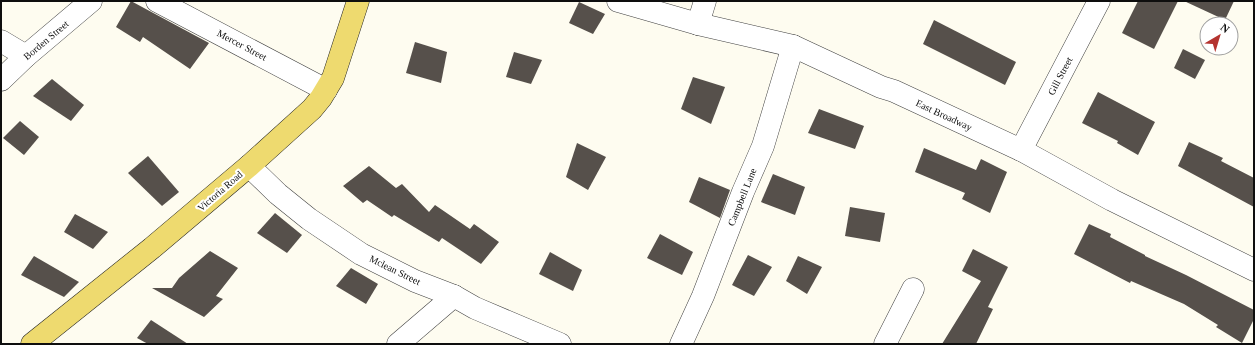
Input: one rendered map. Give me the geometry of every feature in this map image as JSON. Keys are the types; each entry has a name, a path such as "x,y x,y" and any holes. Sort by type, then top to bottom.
{"main road":[{"name":"Victoria Road","path":"32,344 152,248 248,166 312,108 333,78 358,1"}],"street":[{"name":"Borden Street","path":"1,80 26,56 91,1"},
{"name":"Mercer Street","path":"157,1 326,90"},
{"name":"East Broadway","path":"618,1 698,24 794,46 1021,150 1112,200 1254,270"},
{"path":"698,24 705,1"},
{"name":"Gill Street","path":"1021,150 1099,1"},
{"path":"1,41 26,56"},
{"name":"Campbell Lane","path":"681,344 703,296 743,192 763,146 794,46"},
{"name":"Mclean Street","path":"248,166 278,194 309,219 361,254 415,281 454,296 475,308 560,344"},
{"path":"885,344 913,289"},
{"path":"398,344 454,296"}],"building":[{"path":"131,1 209,43 190,69 143,37 140,42 116,27"},
{"path":"1138,1 1178,1 1154,49 1122,33"},
{"path":"1184,1 1234,1 1227,16 1216,16"},
{"path":"579,2 605,14 593,34 569,23"},
{"path":"934,20 1016,62 1005,85 923,44"},
{"path":"415,42 447,52 441,83 406,73"},
{"path":"1183,49 1205,60 1195,79 1174,68"},
{"path":"514,52 542,60 531,84 506,77"},
{"path":"693,77 725,87 711,124 681,109"},
{"path":"52,79 84,105 71,121 33,96"},
{"path":"1098,92 1155,122 1138,155 1117,143 1118,141 1082,123"},
{"path":"819,109 864,126 855,149 808,133"},
{"path":"20,121 39,137 24,155 3,138"},
{"path":"1189,142 1223,158 1221,161 1254,178 1254,207 1178,166"},
{"path":"577,143 606,157 588,190 566,177"},
{"path":"924,148 976,170 981,159 1007,172 990,213 962,199 965,193 915,172"},
{"path":"148,156 179,192 162,206 128,173"},
{"path":"369,166 396,188 402,184 429,212 435,205 470,229 474,224 499,242 481,264 442,238 439,242 394,215 392,217 367,200 363,203 343,186"},
{"path":"773,174 805,187 795,215 761,202"},
{"path":"699,177 730,190 720,218 689,202"},
{"path":"850,207 885,213 880,242 845,236"},
{"path":"275,213 302,235 287,253 257,233"},
{"path":"75,214 108,232 93,249 64,232"},
{"path":"1089,224 1111,234 1110,237 1145,256 1254,310 1254,319 1242,343 1216,327 1218,325 1184,304 1131,281 1130,283 1074,254"},
{"path":"660,234 693,252 682,275 647,258"},
{"path":"973,249 1008,267 988,307 993,309 976,344 942,344 981,281 962,271"},
{"path":"210,251 238,268 216,296 223,299 204,317 152,288 172,288 179,278"},
{"path":"550,252 582,270 573,291 539,274"},
{"path":"748,255 772,267 754,296 732,285"},
{"path":"34,256 79,282 64,297 21,275"},
{"path":"798,256 822,267 807,294 786,281"},
{"path":"351,268 378,284 366,304 336,286"},
{"path":"151,320 188,344 148,344 137,338"}]}
